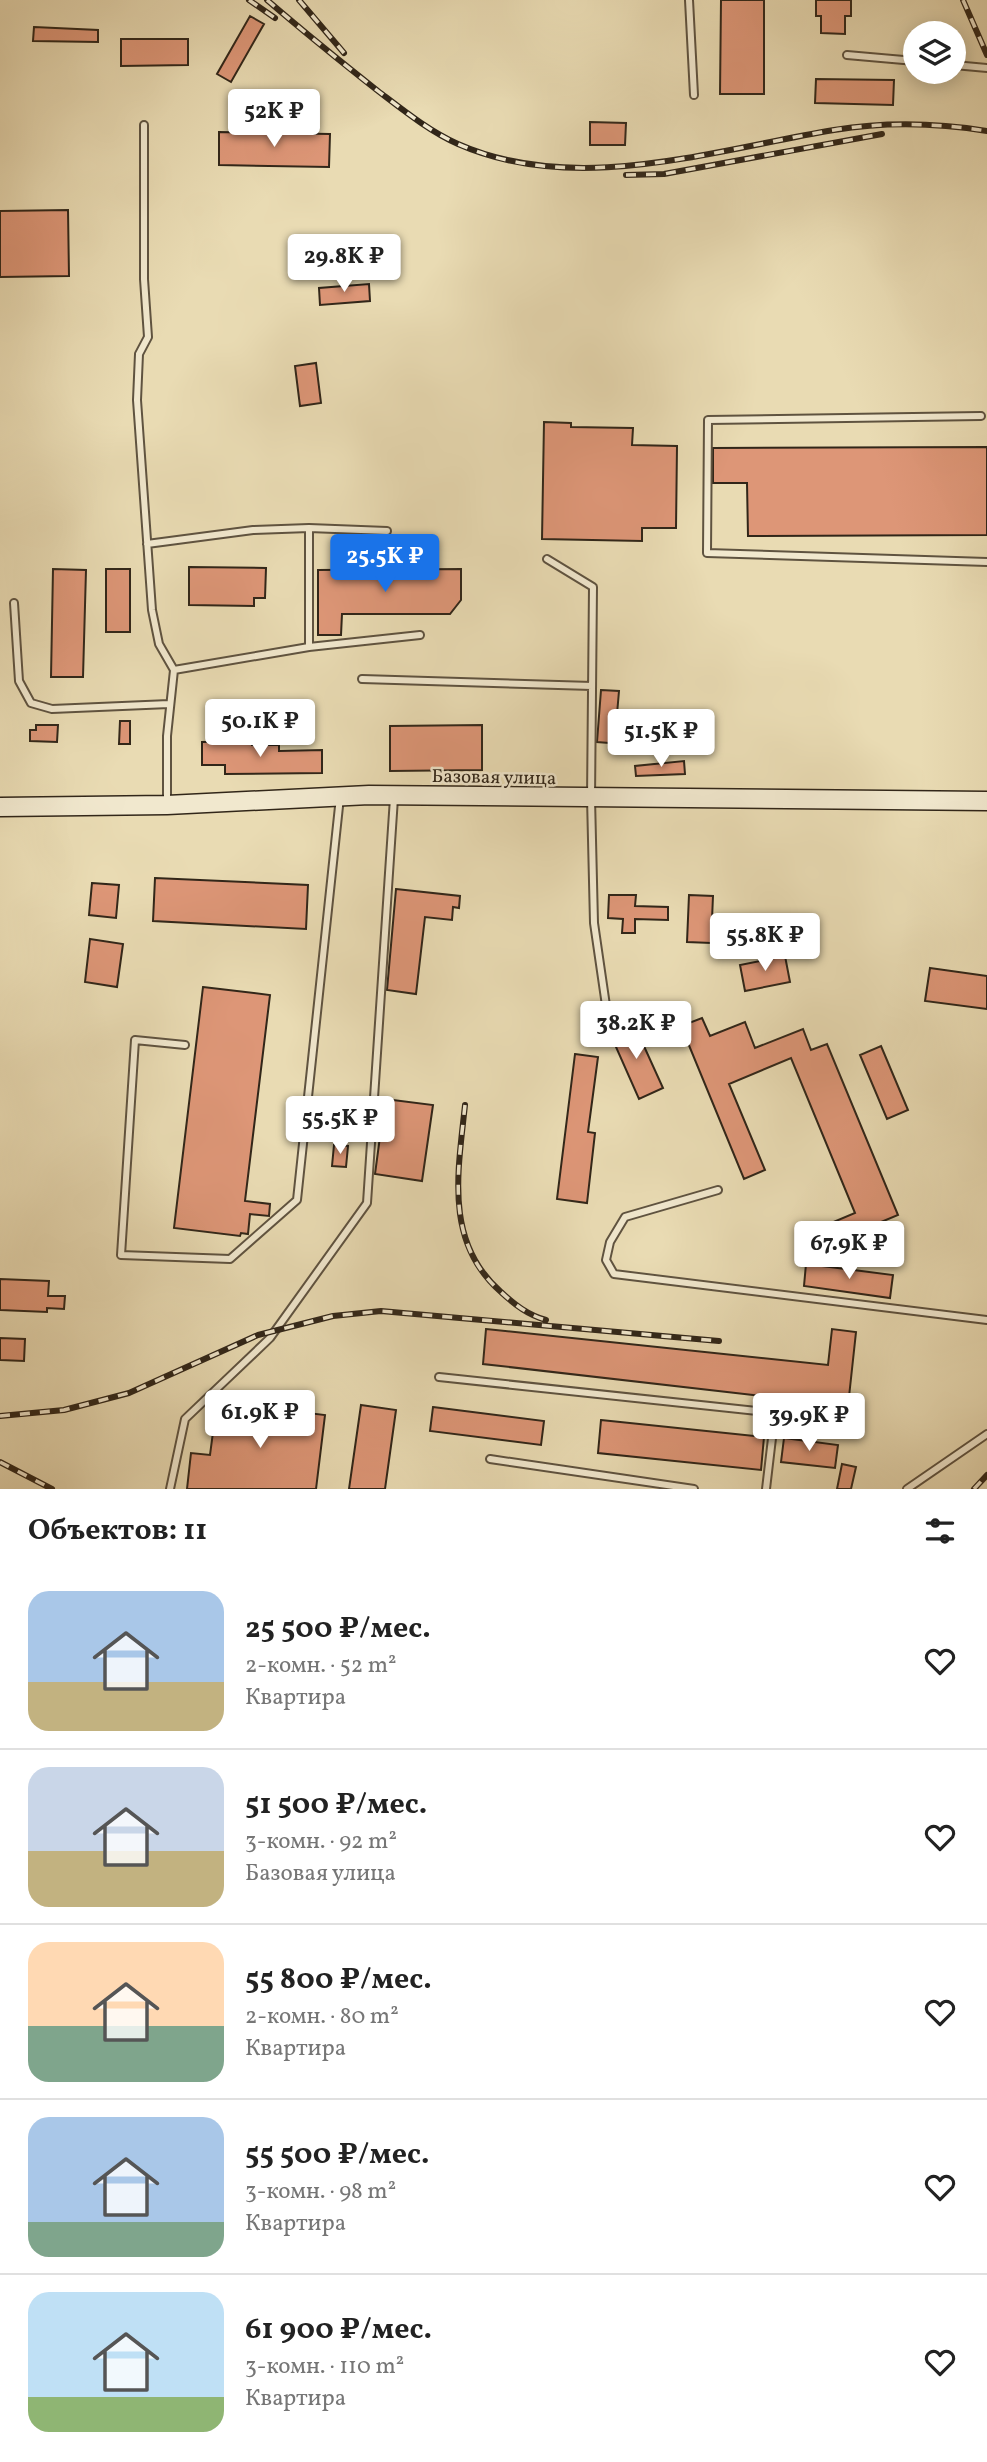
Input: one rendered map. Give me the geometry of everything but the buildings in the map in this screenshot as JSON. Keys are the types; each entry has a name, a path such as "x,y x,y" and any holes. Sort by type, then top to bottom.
{"street":[{"name":"Базовая улица","path":"0,807 167,805 340,796 987,801"}],"lane":[{"path":"689,0 694,95"},
{"path":"846,55 903,60"},
{"path":"966,66 987,68"},
{"path":"144,125 144,279 148,337 139,354 137,400 152,610 159,644 174,670 169,704 167,805"},
{"path":"981,416 708,420 707,553 987,562"},
{"path":"147,544 253,530 309,528 387,531"},
{"path":"309,528 309,647"},
{"path":"547,559 593,587 591,798 594,923 610,1033"},
{"path":"14,603 19,681 31,703 52,709 169,704"},
{"path":"174,670 309,647 420,635"},
{"path":"362,679 592,686"},
{"path":"185,1045 135,1040 121,1255 230,1259 297,1200 340,796"},
{"path":"170,1489 185,1419 270,1338 367,1203 394,796"},
{"path":"719,1190 625,1217 610,1242 606,1260 614,1274 987,1320"},
{"path":"439,1377 775,1413 766,1489"},
{"path":"906,1489 987,1434"},
{"path":"490,1459 694,1489"}],"railway":[{"path":"249,0 275,18"},
{"path":"267,0 364,80 427,127 458,144 503,159 550,167 597,168 693,157 853,127 910,124 987,131"},
{"path":"299,0 344,53"},
{"path":"963,0 987,55"},
{"path":"626,175 664,174 882,134"},
{"path":"465,1105 458,1180 463,1229 470,1251 483,1272 501,1292 522,1309 546,1320"},
{"path":"0,1416 64,1410 129,1393 258,1335 333,1316 381,1311 719,1341"},
{"path":"0,1462 52,1489"},
{"path":"974,1489 987,1475"}]}
